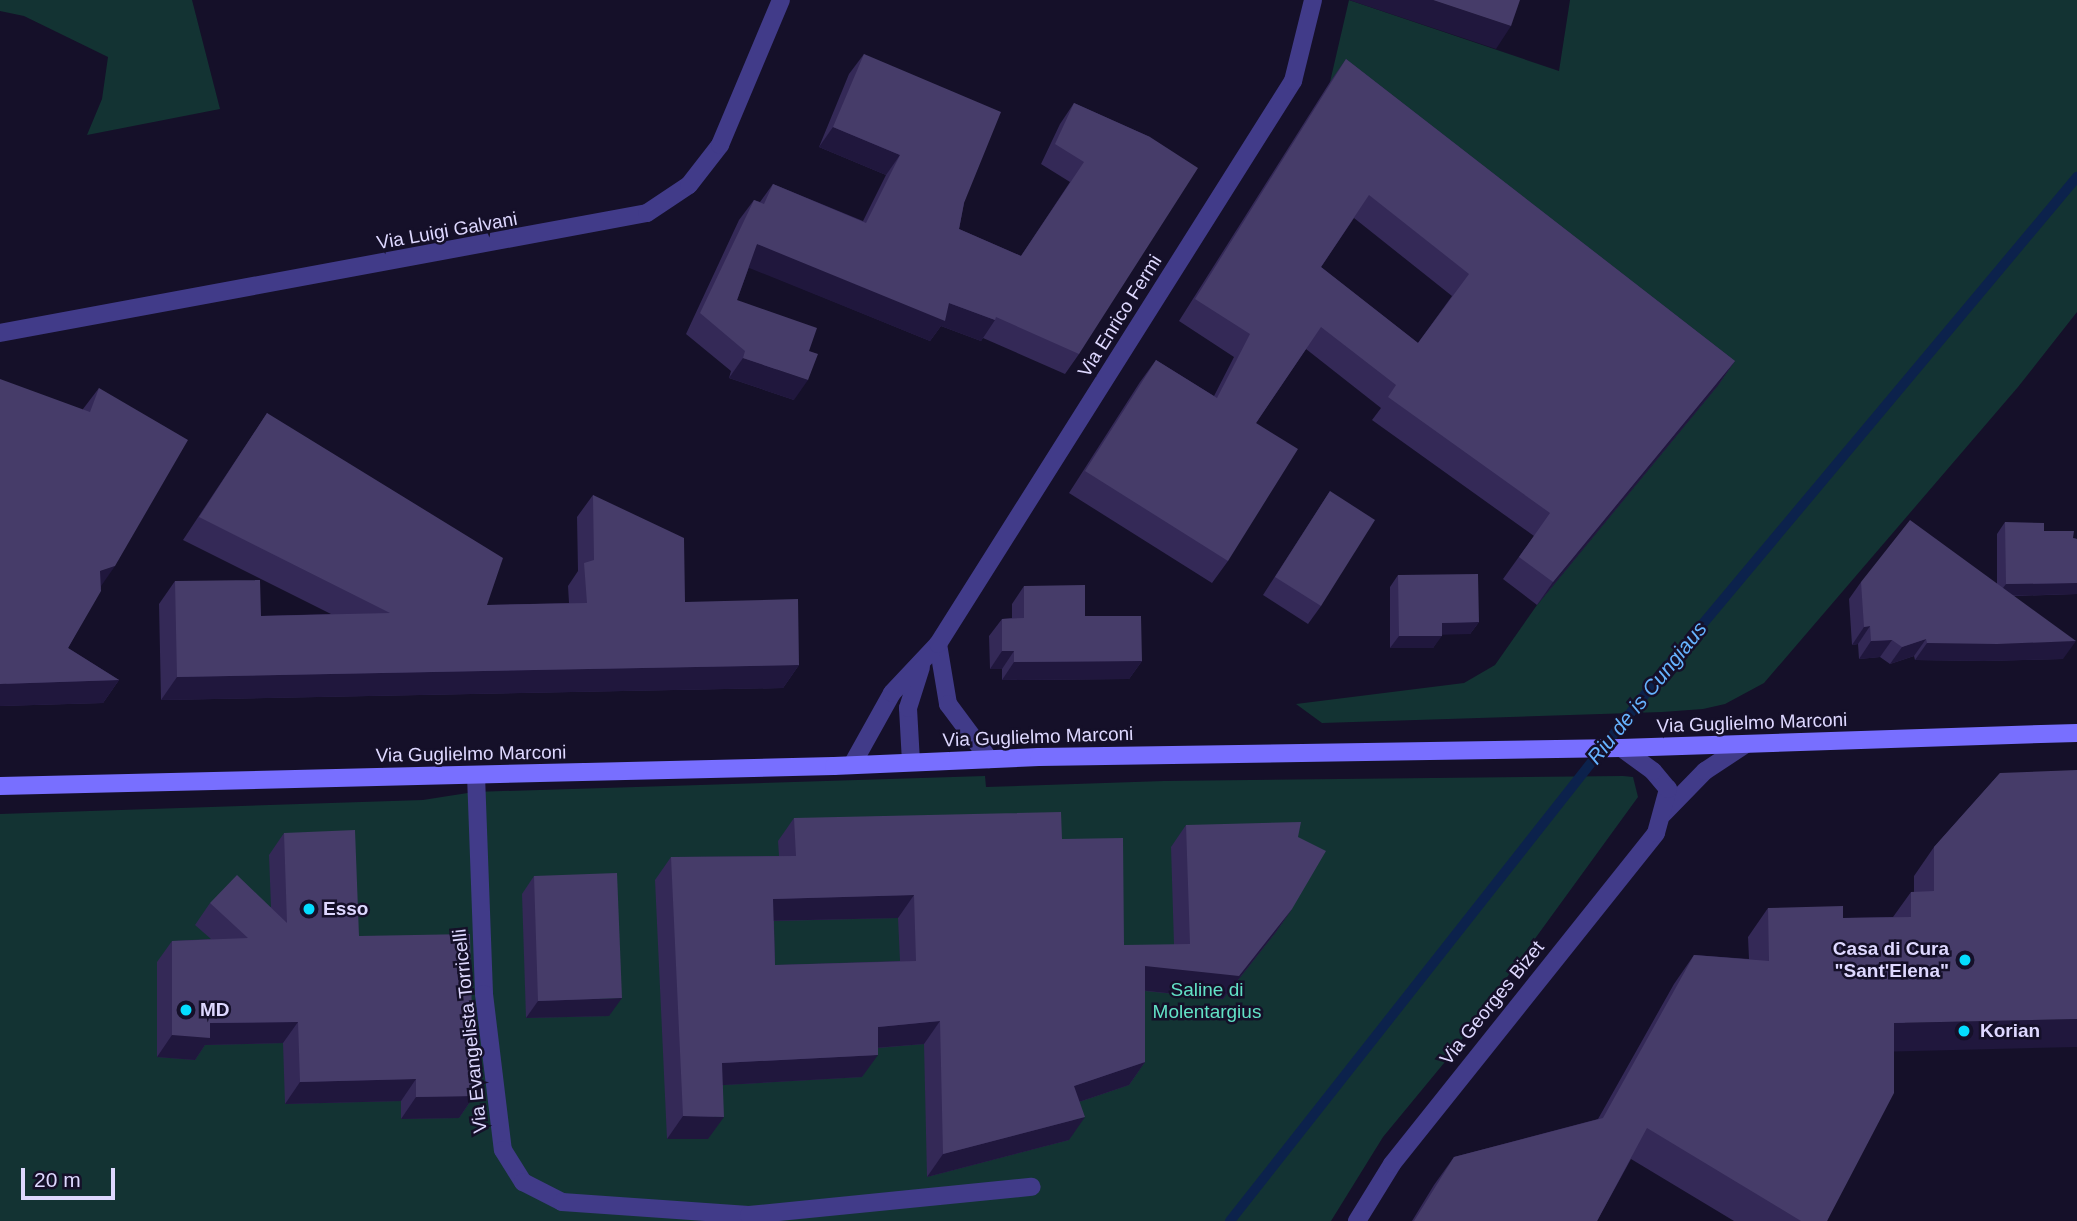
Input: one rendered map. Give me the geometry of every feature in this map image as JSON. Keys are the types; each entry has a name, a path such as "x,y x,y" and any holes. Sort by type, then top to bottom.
{"main road":[{"name":"Via Guglielmo Marconi","path":"0,786 852,765 989,759 1622,748 2077,733"}],"street":[{"name":"Via Luigi Galvani","path":"0,333 647,213 689,185 720,145 781,0"},
{"name":"Via Enrico Fermi","path":"852,765 892,693 938,644 1293,81 1313,0"},
{"path":"938,644 948,704 989,759"},
{"path":"911,762 908,708 923,660"},
{"name":"Via Georges Bizet","path":"1662,814 1705,771 1746,744"},
{"name":"Via Georges Bizet","path":"1357,1221 1391,1164 1656,833 1668,789 1653,771 1622,748"},
{"name":"Via Evangelista Torricelli","path":"476,775 474,792 484,993 503,1150 523,1182 562,1202 749,1215 1032,1187"}],"green space":[{"path":"0,0 192,0 220,109 87,135 102,99 108,57 24,16 0,11"},
{"path":"1349,0 1559,71 1570,0 2077,0 2077,312 2018,387 1764,683 1725,704 1703,709 1662,712 1322,723 1296,704 1464,683 1495,665 1537,605 1719,384 1330,82"},
{"name":"Saline di Molentargius","path":"985,776 986,787 1164,781 1623,776 1633,777 1638,797 1449,1057 1383,1137 1331,1221 0,1221 0,814 423,800 474,792"}],"building":[{"path":"1433,0 1520,0 1511,26"},
{"path":"864,54 1001,112 964,203 959,229 1021,256 1084,162 1055,144 1074,103 1150,137 1198,168 1079,354 996,317 995,320 949,303 945,321 757,244 737,300 817,328 809,351 818,354 808,380 743,358 745,351 700,313 754,200 764,204 773,184 866,223 900,155 833,127"},
{"path":"1346,59 1735,361 1553,582 1519,557 1550,513 1388,397 1396,385 1321,327 1256,423 1298,449 1228,561 1085,471 1156,360 1217,398 1250,334 1195,299","holes":["1369,195 1469,274 1418,343 1321,267"]},
{"path":"0,379 90,412 99,388 188,440 115,566 100,571 101,591 68,648 119,680 0,684"},
{"path":"267,413 503,558 487,605 587,603 584,563 594,560 593,495 684,538 685,602 798,599 799,665 177,677 175,581 260,580 261,616 390,613 199,517"},
{"path":"1330,491 1375,520 1321,606 1275,577"},
{"path":"1910,520 2076,641 1997,644 1927,643 1926,639 1902,647 1892,640 1871,641 1870,626 1864,627 1861,582"},
{"path":"2005,522 2044,523 2044,531 2074,531 2073,538 2077,539 2077,583 2006,584"},
{"path":"1478,574 1479,622 1442,623 1442,636 1399,636 1398,575"},
{"path":"1085,585 1085,616 1141,616 1142,661 1014,662 1014,651 1002,651 1002,619 1024,618 1024,586"},
{"path":"2077,770 2077,1019 1894,1023 1894,1093 1827,1221 1801,1221 1647,1128 1597,1221 1414,1221 1454,1157 1603,1118 1694,955 1769,961 1768,908 1843,906 1843,918 1911,917 1911,892 1934,891 1934,847 2000,773"},
{"path":"1061,812 1062,839 1123,838 1124,945 1190,944 1186,825 1301,822 1298,837 1326,851 1292,909 1239,976 1145,966 1145,1062 1074,1086 1085,1117 943,1154 940,1021 878,1027 878,1055 722,1063 724,1117 683,1116 671,857 796,856 794,818","holes":["914,895 916,961 775,965 773,899"]},
{"path":"355,830 359,936 470,934 474,1096 416,1097 416,1079 300,1082 298,1022 210,1023 210,1038 172,1035 172,941 248,938 210,903 237,875 287,923 284,833"},
{"path":"617,873 622,998 538,1001 534,876"}],"waterway":[{"name":"Riu de is Cungiaus","path":"1230,1221 1665,669 2077,177"}],"place":[{"name":"Esso","path":"309,909"},
{"name":"Casa di Cura \"Sant'Elena\"","path":"1965,960"},
{"name":"MD","path":"186,1010"},
{"name":"Korian","path":"1964,1031"}]}
